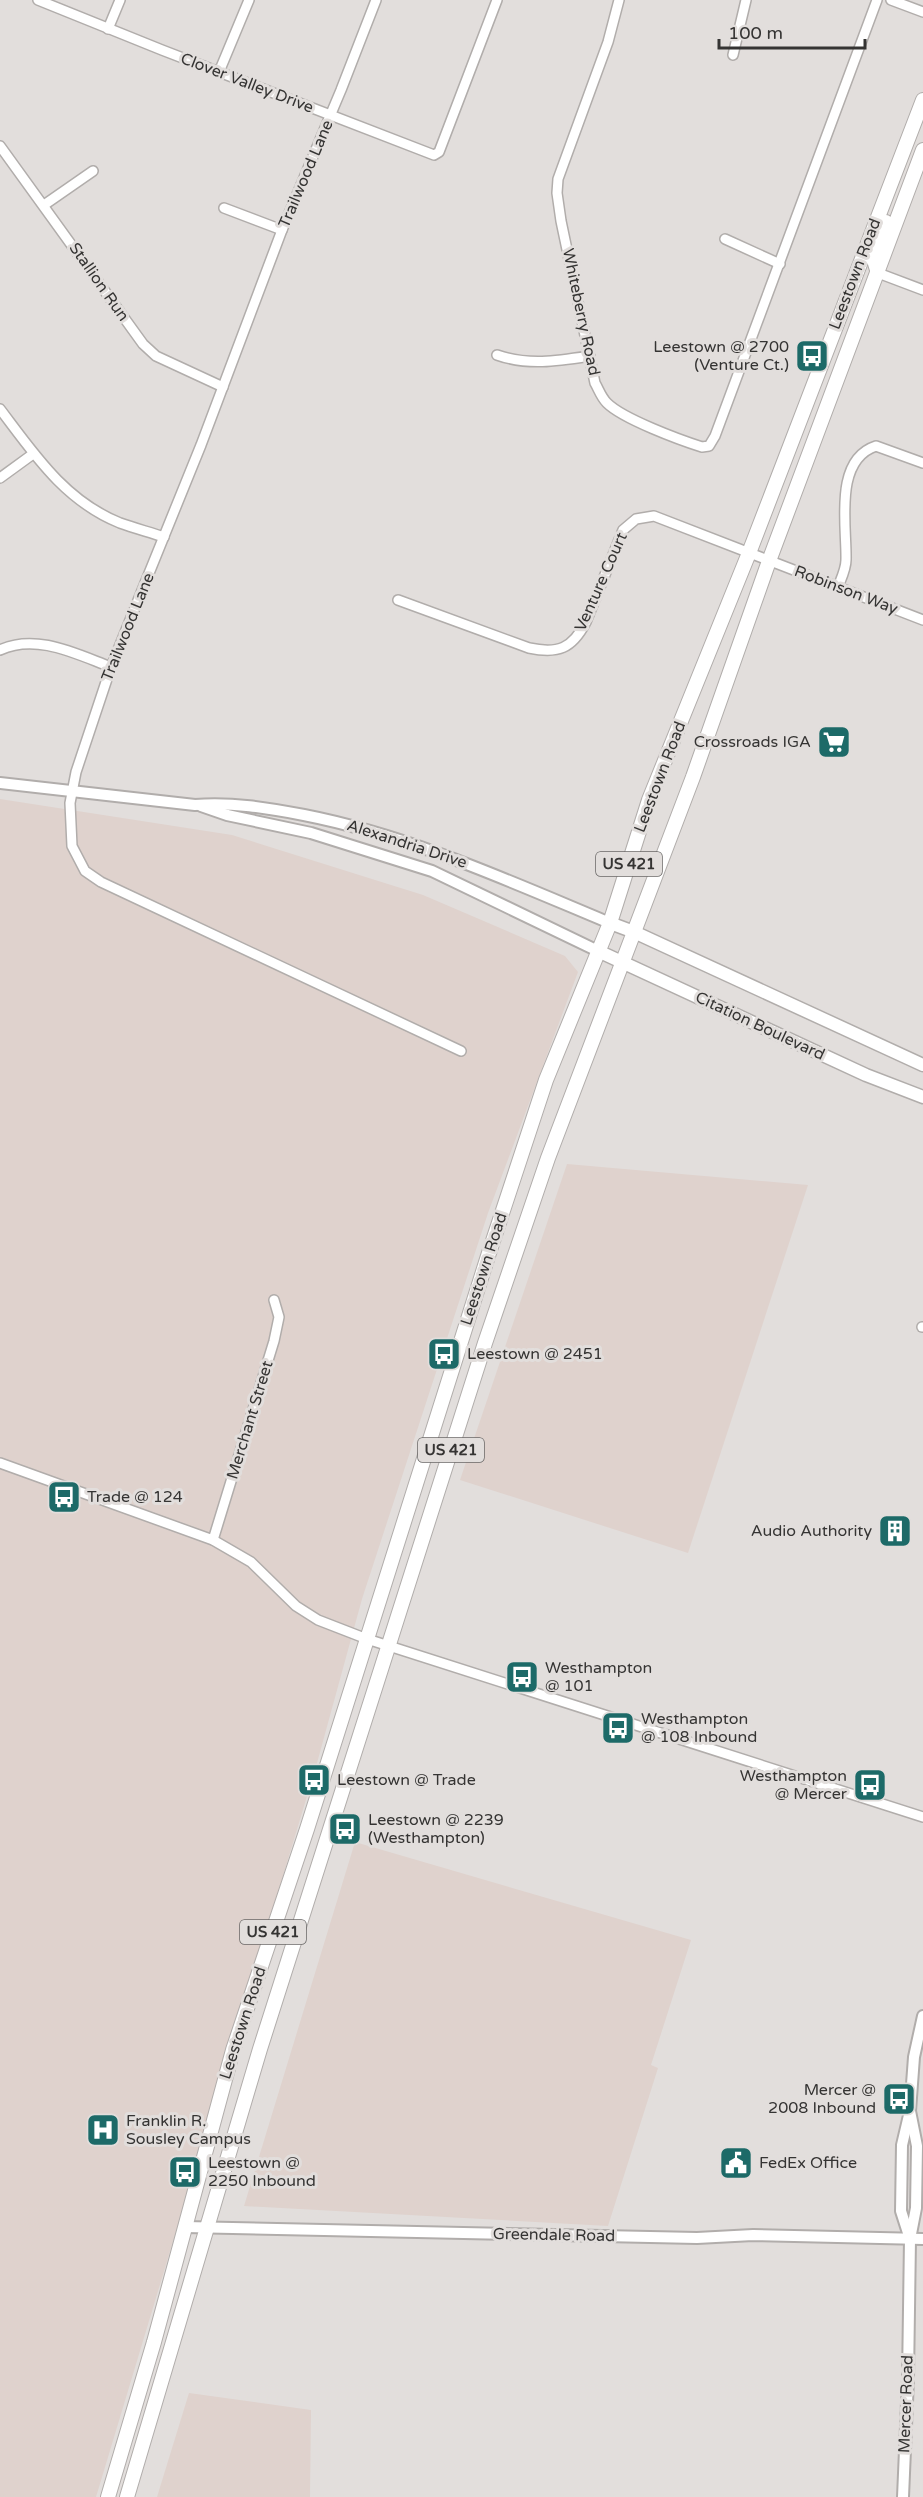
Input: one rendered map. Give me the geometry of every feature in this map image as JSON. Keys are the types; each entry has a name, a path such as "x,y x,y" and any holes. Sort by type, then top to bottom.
{"main road":[{"name":"Leestown Road","path":"108,2497 233,2050 304,1840 488,1256 546,1080 610,923 649,800 749,552 923,100"},
{"name":"Leestown Road","path":"127,2497 264,2038 485,1343 540,1181 693,777 769,561 923,150"},
{"path":"878,273 873,257 900,176 897,165"},
{"name":"Citation Boulevard","path":"610,923 923,1065"},
{"name":"Citation Boulevard","path":"598,951 866,1075 923,1097"}],"street":[{"name":"Clover Valley Drive","path":"38,0 431,154 437,154 496,0"},
{"path":"108,29 120,0"},
{"path":"219,72 249,0"},
{"name":"Trailwood Lane","path":"376,0 282,230 223,387 111,667 71,791 72,846 85,871 101,882 460,1050"},
{"name":"Whiteberry Road","path":"619,0 608,42 563,160 557,187 595,383 601,396 613,408 702,447 709,446 723,417 877,0"},
{"path":"733,54 746,0"},
{"path":"891,0 923,12"},
{"name":"Stallion Run","path":"0,146 143,344 156,356 223,387"},
{"path":"44,205 93,171"},
{"path":"224,208 282,230"},
{"path":"725,239 780,264"},
{"path":"878,273 923,290"},
{"path":"497,355 528,362 547,362 590,356"},
{"path":"0,409 46,471 82,501 119,522 164,537"},
{"path":"838,587 846,563 844,496 853,469 863,452 876,446 923,463"},
{"path":"0,478 33,454"},
{"name":"Venture Court","path":"398,600 529,648 546,651 559,649 579,636 620,536 636,519 654,516 664,518 769,561"},
{"name":"Robinson Way","path":"769,561 923,620"},
{"path":"0,650 13,644 43,644 62,648 111,667"},
{"name":"Alexandria Drive","path":"0,783 195,805 227,815 310,833 432,871 598,951"},
{"name":"Alexandria Drive","path":"195,805 225,802 274,809 335,821 406,841 610,923"},
{"name":"Merchant Street","path":"213,1540 274,1341 279,1317 274,1300"},
{"path":"0,1463 213,1540 251,1562 296,1606 318,1620 367,1639 923,1817"},
{"name":"Mercer Road","path":"903,2497 910,2239 902,2211 902,2145 910,2111 914,2057 923,2016"},
{"name":"Greendale Road","path":"185,2227 676,2237 753,2235 923,2239"}],"shaded area":[{"path":"0,799 232,835 423,895 565,956 578,972 488,1213 362,1599 317,1763 96,2497 0,2497"},
{"path":"567,1164 808,1185 688,1553 460,1480"},
{"path":"355,1842 691,1940 651,2065 658,2068 608,2226 244,2206"},
{"path":"189,2393 311,2410 310,2497 157,2497"}],"place":[{"name":"Leestown @ 2700 (Venture Ct.)","path":"812,356"},
{"name":"Crossroads IGA","path":"834,742"},
{"name":"Leestown @ 2451","path":"444,1354"},
{"name":"Trade @ 124","path":"64,1497"},
{"name":"Audio Authority","path":"895,1531"},
{"name":"Westhampton @ 101","path":"522,1677"},
{"name":"Westhampton @ 108 Inbound","path":"618,1728"},
{"name":"Leestown @ Trade","path":"314,1780"},
{"name":"Westhampton @ Mercer","path":"870,1785"},
{"name":"Leestown @ 2239 (Westhampton)","path":"345,1829"},
{"name":"Mercer @ 2008 Inbound","path":"899,2099"},
{"name":"Franklin R. Sousley Campus","path":"103,2130"},
{"name":"FedEx Office","path":"736,2163"},
{"name":"Leestown @ 2250 Inbound","path":"185,2172"}]}
